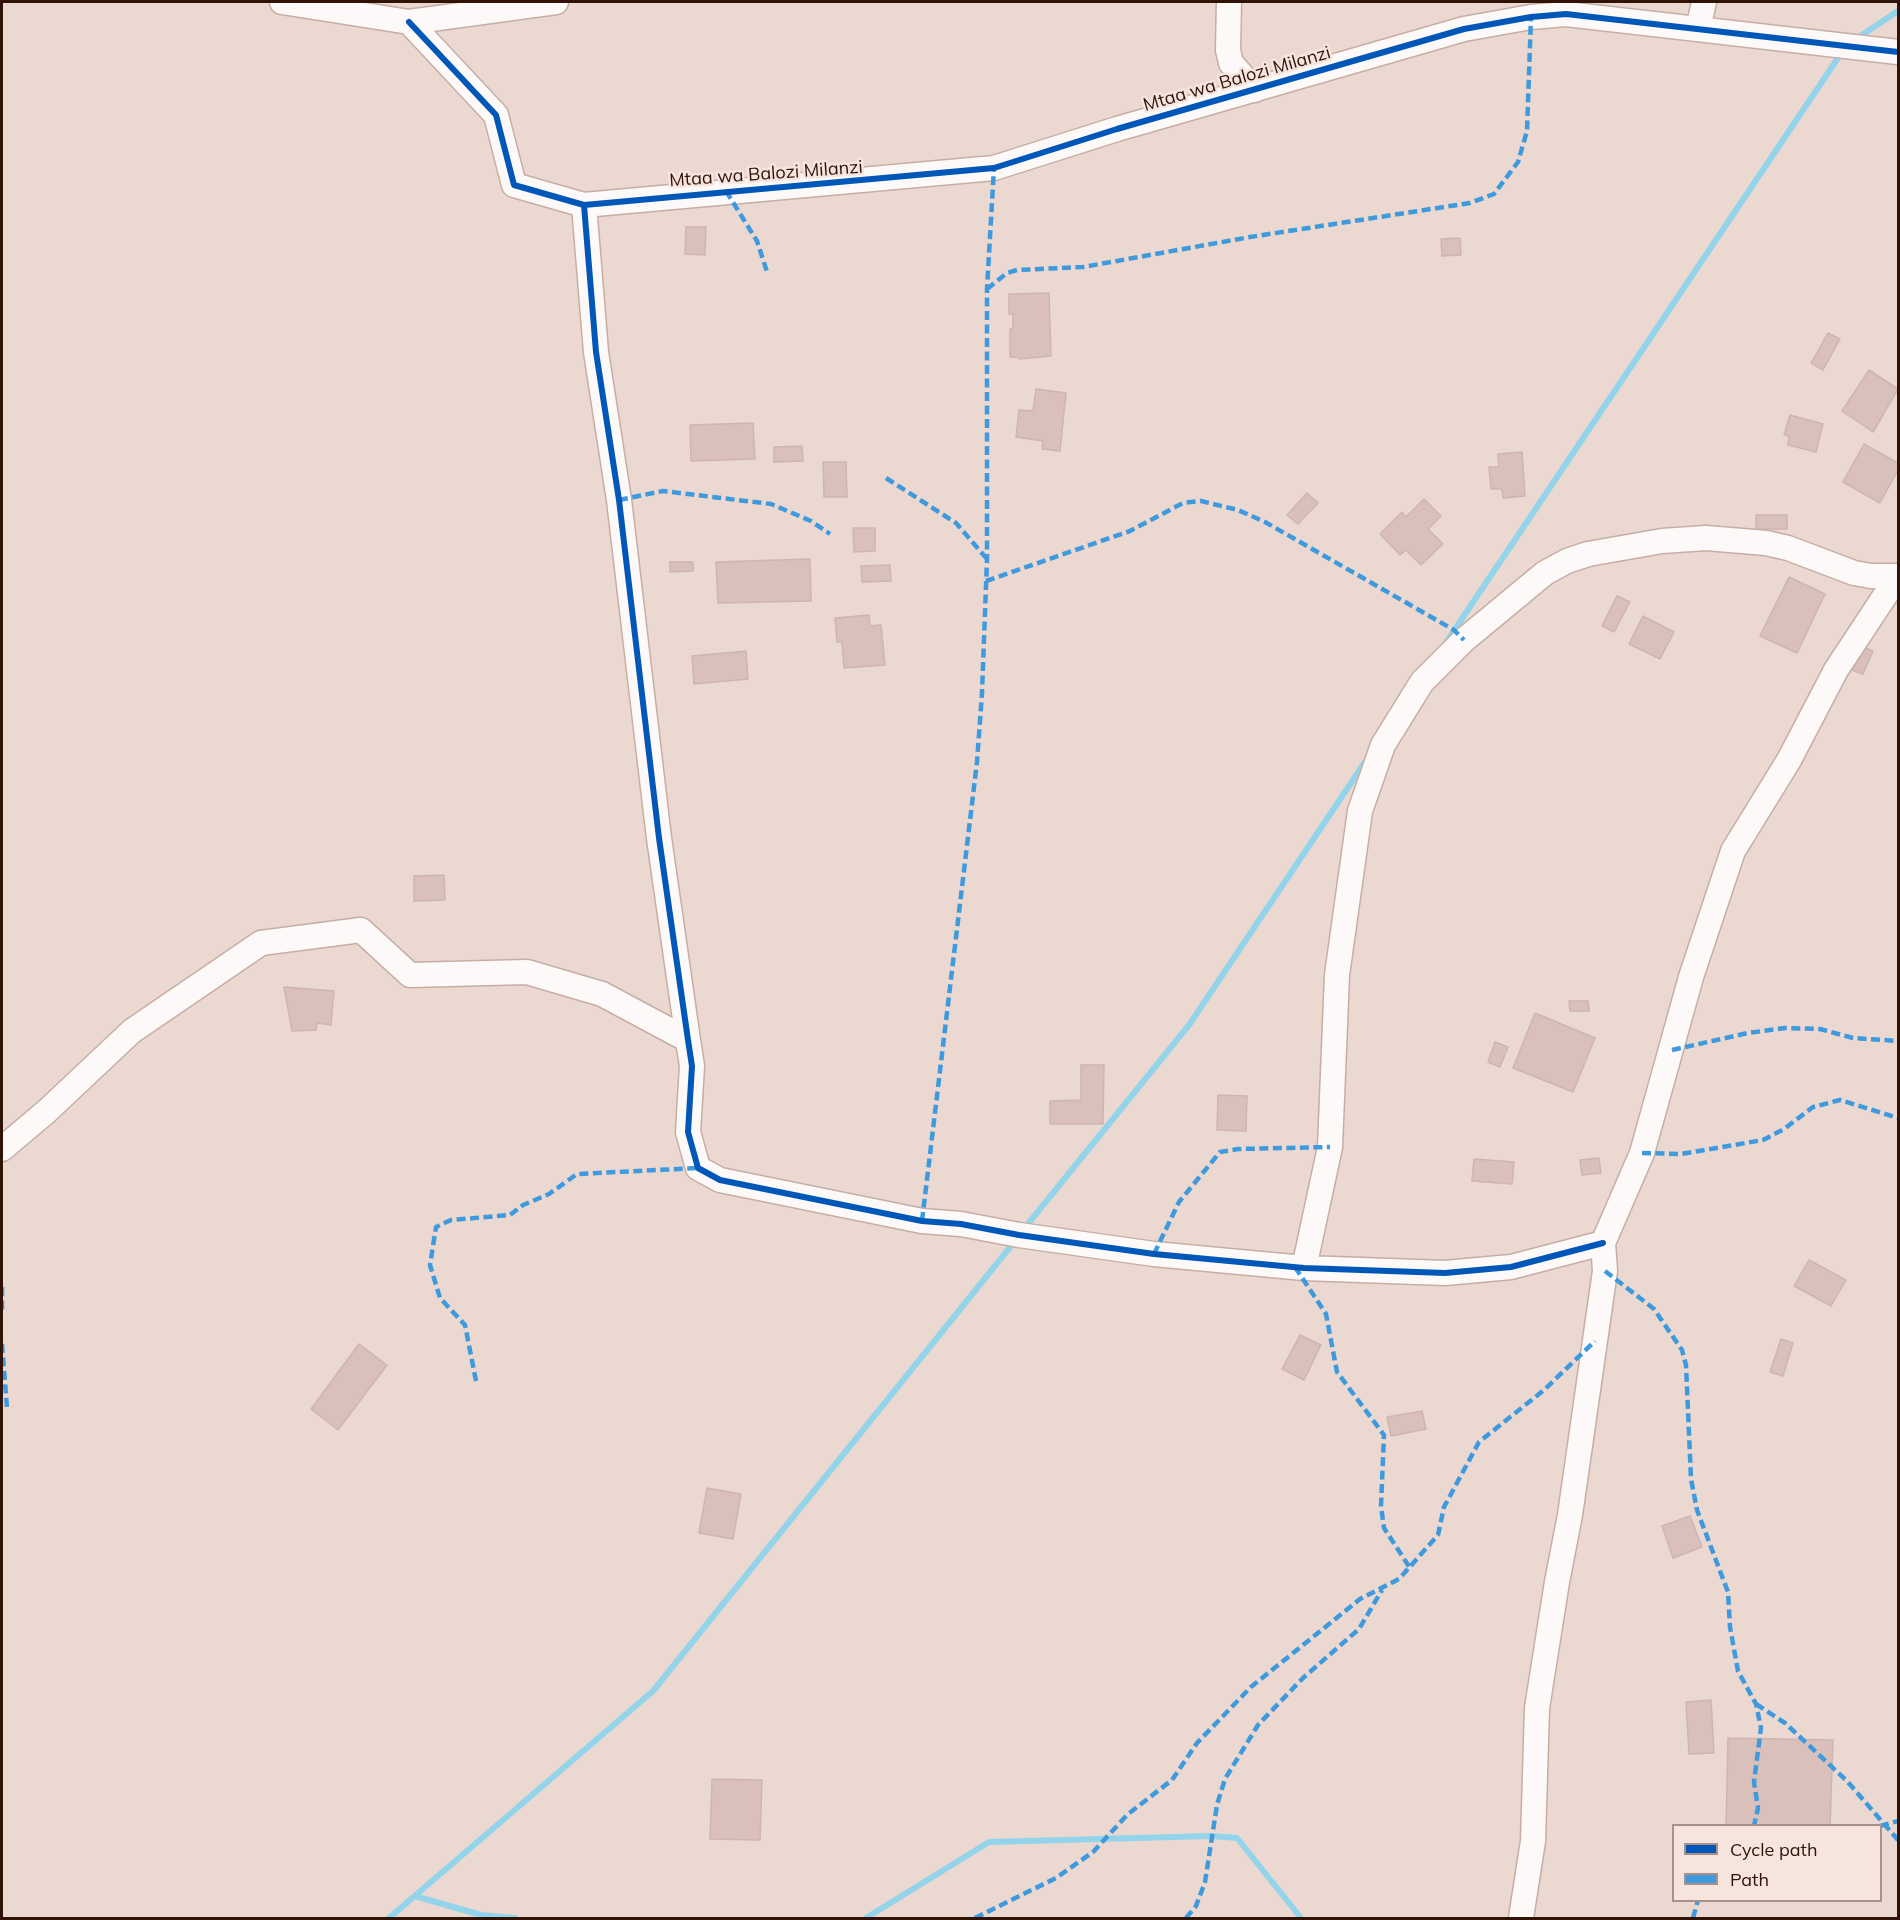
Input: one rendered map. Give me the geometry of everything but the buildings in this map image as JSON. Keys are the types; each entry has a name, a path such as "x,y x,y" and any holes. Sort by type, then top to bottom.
{"street":[{"path":"282,2 409,22 556,2"},
{"path":"1229,2 1228,50 1232,63 1255,90"},
{"path":"1698,29 1704,2"},
{"name":"Mtaa wa Balozi Milanzi","path":"584,205 994,168 1464,29 1531,17 1566,14 1899,52"},
{"path":"409,22 496,115 514,185 584,205 596,352 619,500 660,838 692,1066 688,1132 698,1168 720,1180 922,1221 961,1224 1019,1235 1154,1254 1304,1268 1444,1273 1511,1267 1604,1243"},
{"path":"1304,1268 1330,1147 1337,975 1360,811 1383,745 1422,682 1464,640 1545,573 1567,561 1588,554 1662,541 1706,538 1766,543 1788,548 1854,573 1871,576 1898,576"},
{"path":"1521,1918 1533,1841 1537,1708 1574,1492 1605,1271 1604,1243 1642,1153 1691,976 1733,851 1789,760 1836,670 1898,576"},
{"path":"2,1149 47,1111 132,1031 261,943 361,930 410,975 527,972 602,994 688,1040"}],"waterway":[{"path":"1856,39 1898,11"},
{"path":"1445,644 1842,52"},
{"path":"1023,1230 1189,1025 1367,759"},
{"path":"389,1918 653,1691 1015,1241"},
{"path":"866,1918 989,1842 1211,1836 1237,1838 1301,1918"},
{"path":"415,1896 481,1915 515,1918"}],"marked path":[{"path":"987,289 1007,273 1017,270 1083,267 1250,237 1470,203 1494,194 1518,162 1527,131 1531,17"},
{"path":"922,1221 977,762 982,693 987,559 987,289 994,168"},
{"path":"726,191 757,241 768,275"},
{"path":"886,478 956,523 987,559"},
{"path":"619,500 663,491 771,504 811,521 830,534"},
{"path":"986,581 1130,531 1183,503 1201,501 1238,510 1265,522 1454,630 1464,640"},
{"path":"1672,1050 1748,1033 1785,1028 1820,1029 1853,1038 1898,1041"},
{"path":"1642,1153 1681,1154 1763,1140 1784,1129 1813,1107 1840,1100 1898,1118"},
{"path":"1154,1254 1179,1202 1220,1152 1238,1149 1330,1147"},
{"path":"476,1381 465,1325 440,1298 430,1265 436,1227 451,1220 510,1215 523,1205 549,1194 577,1174 698,1168"},
{"path":"1295,1267 1326,1314 1337,1372 1384,1435 1381,1506 1384,1528 1410,1568"},
{"path":"1605,1271 1654,1309 1682,1350 1686,1365 1691,1479 1697,1510 1728,1592 1730,1627 1738,1671 1756,1704 1761,1728 1754,1782 1758,1808 1754,1824"},
{"path":"2,1287 2,1311"},
{"path":"975,1918 1056,1878 1093,1852 1128,1814 1172,1780 1197,1743 1251,1687 1360,1599 1399,1579 1438,1535 1444,1507 1479,1442 1544,1390 1595,1341"},
{"path":"2,1344 7,1408"},
{"path":"1186,1918 1196,1906 1205,1882 1217,1805 1225,1779 1258,1725 1303,1678 1359,1629 1382,1590"},
{"path":"1756,1704 1785,1723 1847,1781 1898,1840"},
{"path":"1882,1825 1898,1821"},
{"path":"1693,1918 1697,1902"}],"cycle path":[{"path":"409,22 496,115 514,185 584,205 994,168 1117,129 1464,29 1531,17 1566,14 1898,52"},
{"path":"584,205 596,352 619,500 659,838 692,1066 688,1132 698,1168 720,1180 922,1221 961,1224 1019,1235 1154,1254 1304,1268 1445,1273 1511,1267 1603,1243"}]}
